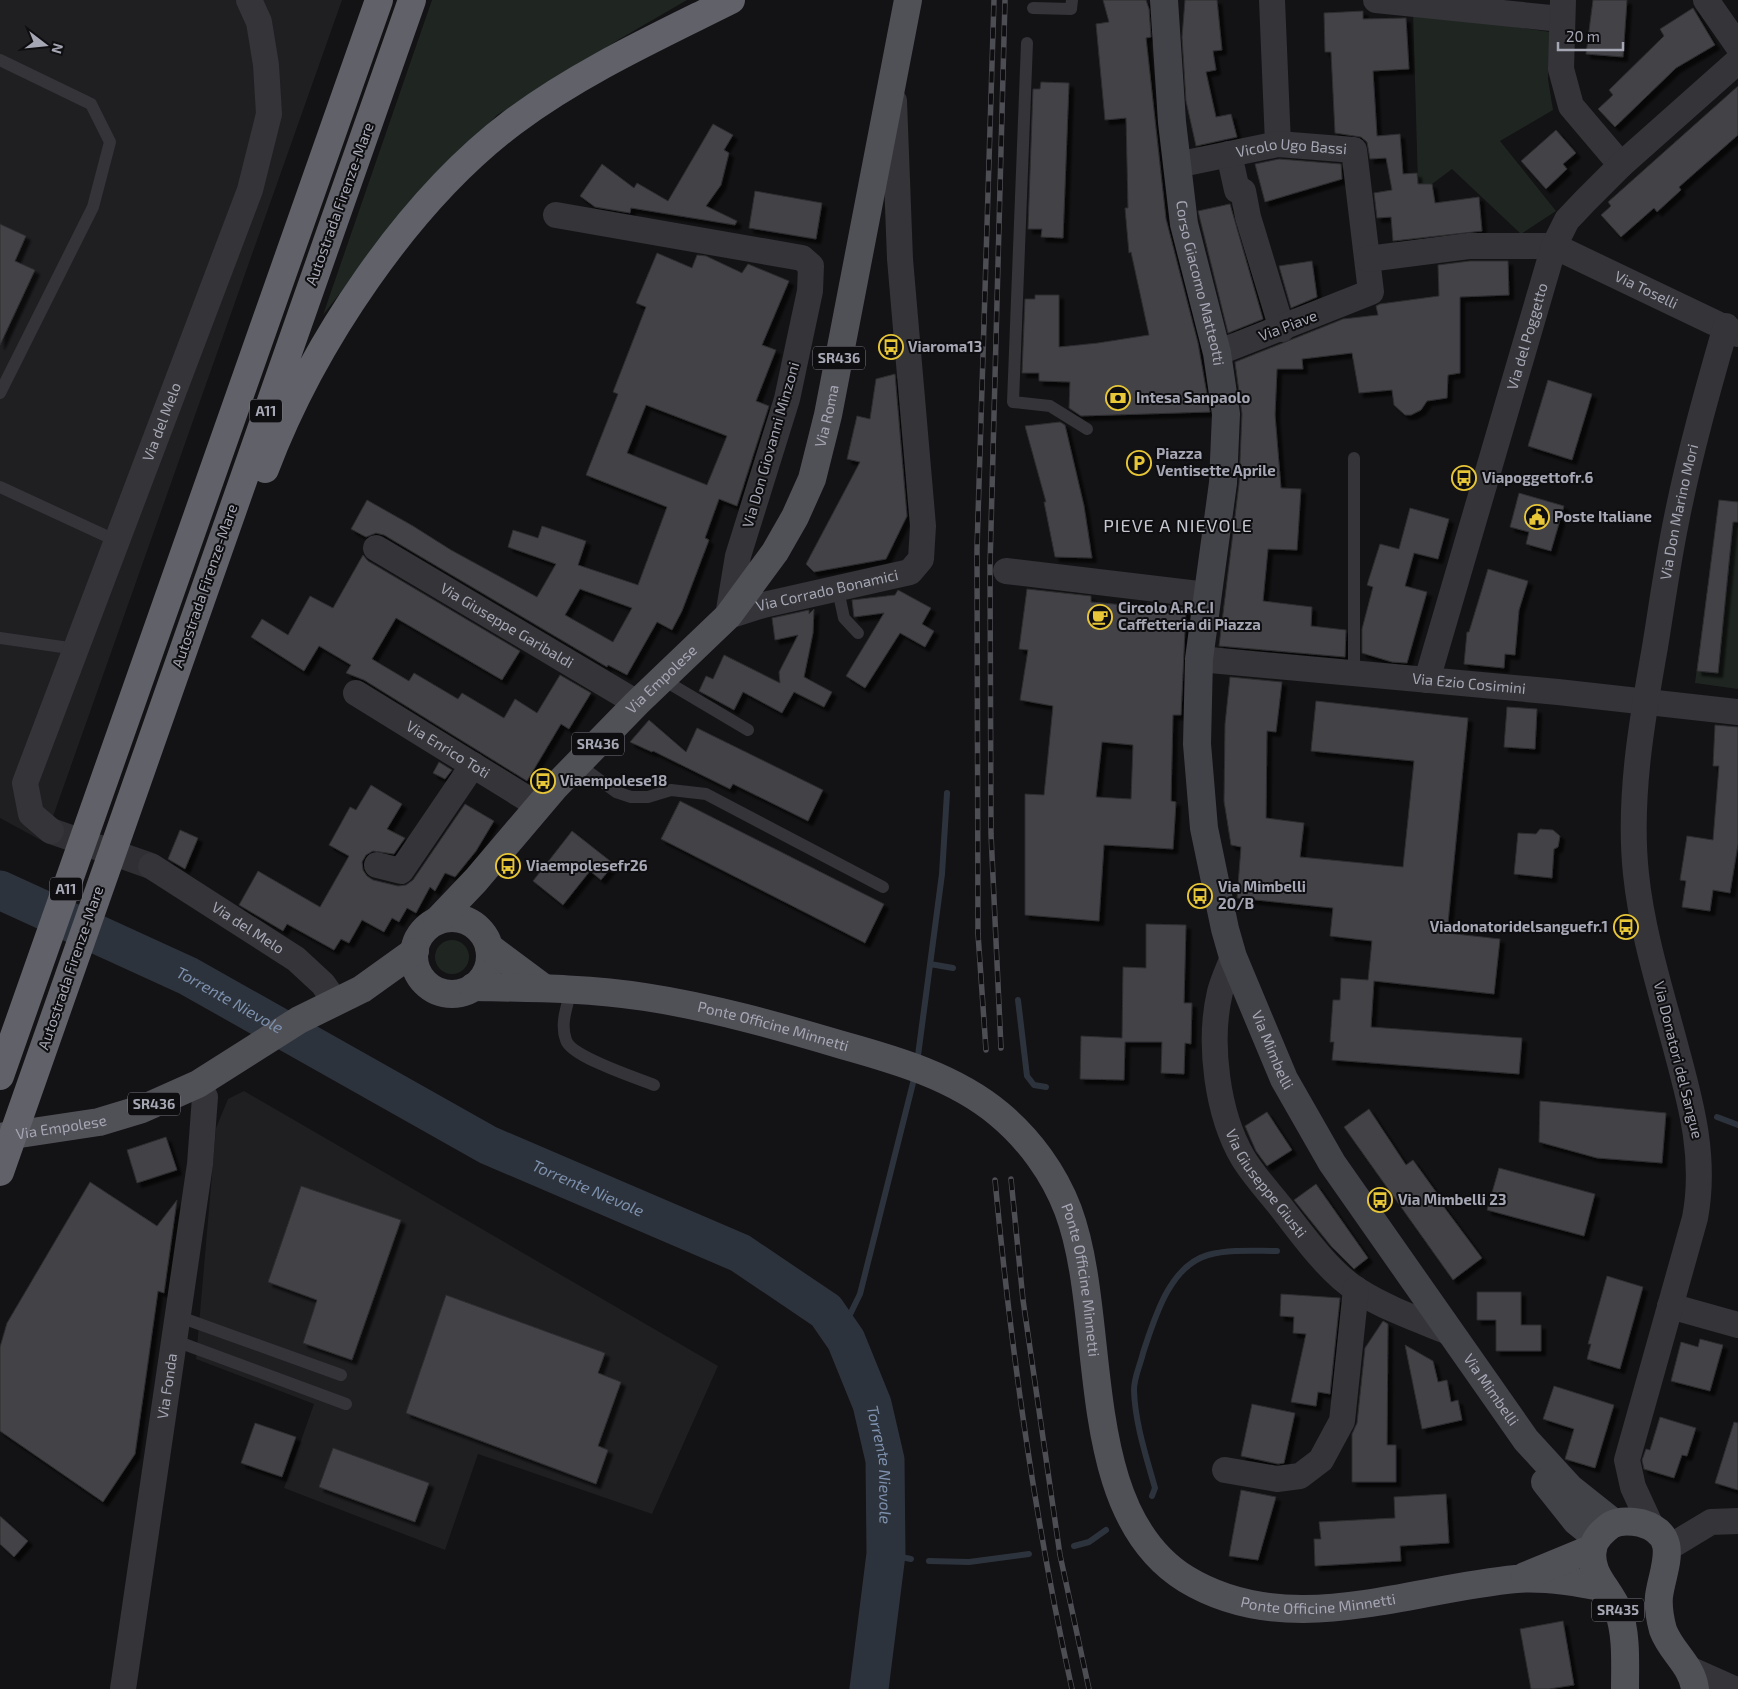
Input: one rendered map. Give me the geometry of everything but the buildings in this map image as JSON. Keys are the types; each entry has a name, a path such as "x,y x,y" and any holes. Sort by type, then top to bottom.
{"highway":[{"path":"275,295 325,108 362,0"},
{"name":"Autostrada Firenze-Mare","path":"0,1076 379,0"},
{"name":"Autostrada Firenze-Mare","path":"0,1172 412,0"},
{"path":"182,652 233,553 291,408 351,305 409,222 433,195 487,143 540,103 581,76 731,0"}],"main road":[{"name":"Via Roma","path":"728,616 775,552 795,517 812,479 828,415 908,0"},
{"name":"Corso Giacomo Matteotti","path":"1164,0 1172,129 1184,224 1217,353 1225,404 1226,429 1223,483 1207,595"},
{"name":"Via Mimbelli","path":"1207,595 1199,659 1197,744 1200,804 1208,853 1233,957 1284,1079 1332,1163 1526,1440 1554,1495 1576,1521 1601,1537"},
{"name":"Via Empolese","path":"0,1137 99,1122 142,1109 198,1084 299,1020 362,989 415,951 424,930 437,921 476,880 539,806 578,764 662,679 728,616"},
{"name":"Via Empolese","path":"467,921 476,880"},
{"path":"437,921 452,918 467,921 483,934 489,947 487,969 473,987"},
{"path":"489,947 557,989"},
{"path":"415,951 416,967 429,986"},
{"name":"Via Empolese","path":"362,989 429,986 451,994 473,987"},
{"name":"Ponte Officine Minnetti","path":"473,987 557,989 643,996 702,1008 834,1042 909,1065 944,1080 998,1112 1031,1147 1050,1172 1069,1213 1080,1260 1108,1453 1114,1478 1133,1521 1167,1564 1183,1577 1222,1596 1241,1602 1295,1609 1335,1608 1519,1579 1570,1582 1605,1588"},
{"path":"1601,1537 1635,1522 1651,1526 1657,1531 1668,1548"},
{"name":"Ponte Officine Minnetti","path":"1519,1579 1601,1537"},
{"name":"SR435","path":"1601,1537 1595,1572 1618,1610 1621,1623 1625,1689"},
{"name":"SR435","path":"1668,1548 1660,1595 1660,1620 1669,1643 1692,1679"}],"street":[{"name":"Via del Melo","path":"51,830 31,814 25,783 250,190 267,124 269,114 266,65 259,22 249,0"},
{"path":"1272,0 1278,144"},
{"path":"1375,0 1562,9 1561,69 1571,106 1621,165"},
{"path":"1706,0 1737,60"},
{"name":"Via del Poggetto","path":"1427,680 1554,246 1567,220 1621,165 1737,60"},
{"name":"Via Roma","path":"893,78 900,259 923,526 921,559"},
{"name":"Vicolo Ugo Bassi","path":"1191,162 1278,144 1354,150 1368,259"},
{"path":"879,148 898,184"},
{"path":"1230,154 1237,190 1243,191 1248,217 1282,329"},
{"name":"Via Don Giovanni Minzoni","path":"556,215 802,258 811,266 810,291 787,400 738,556 728,616"},
{"path":"1368,259 1469,246 1554,246"},
{"name":"Via Toselli","path":"1554,246 1732,330"},
{"name":"Via Piave","path":"1217,353 1359,299 1371,292 1368,259"},
{"name":"Via Don Marino Mori","path":"1645,702 1677,517 1695,437 1732,330"},
{"name":"Via Giuseppe Garibaldi","path":"376,548 638,703"},
{"name":"Via Corrado Bonamici","path":"728,616 763,605 838,590 910,572 921,559"},
{"path":"1006,571 1207,595"},
{"name":"Via Ezio Cosimini","path":"1199,659 1738,712"},
{"name":"Via Enrico Toti","path":"356,693 539,806"},
{"name":"Via Donatori del Sangue","path":"1645,702 1635,810 1636,873 1661,991 1694,1118 1700,1168 1699,1197 1695,1218 1628,1460 1633,1487 1651,1526"},
{"path":"377,865 401,871 473,765"},
{"name":"Via del Melo","path":"151,866 296,959 323,984 335,1001"},
{"name":"Via Giuseppe Giusti","path":"1233,957 1221,991 1218,1006 1218,1081 1219,1095 1243,1158 1314,1250 1356,1289 1404,1314 1450,1332"},
{"name":"Via Fonda","path":"123,1689 200,1164 205,1097 198,1084"},
{"path":"1225,1470 1277,1479 1300,1476 1320,1460 1342,1421 1356,1289"},
{"path":"1670,1306 1738,1325"},
{"path":"1668,1548 1711,1522 1738,1522"},
{"path":"1692,1679 1734,1689"}],"lane":[{"path":"1033,8 1071,10 1072,0"},
{"path":"1027,43 1013,402 1050,406 1087,429"},
{"path":"0,60 91,104 110,142 93,207 0,393"},
{"path":"1354,458 1354,674"},
{"path":"0,487 117,541"},
{"path":"838,590 844,618 858,633"},
{"path":"0,638 76,649"},
{"path":"662,679 748,730"},
{"path":"578,764 616,792 630,797 648,797 671,790 706,794 883,887"},
{"path":"557,989 566,1042 577,1053 654,1085"},
{"path":"175,1328 341,1375"},
{"path":"175,1328 346,1404"}],"shaded area":[{"path":"0,0 342,0 44,842 0,818"},
{"path":"432,0 687,0 618,40 497,115 395,223 323,315"},
{"path":"1413,12 1550,32 1548,79 1553,110 1500,141 1556,211 1521,234 1452,169 1432,184 1418,184"},
{"path":"1719,500 1738,502 1738,689 1695,683"},
{"path":"452,940 464,945 469,957 464,969 452,974 440,969 435,957 440,945"},
{"path":"244,1091 718,1366 652,1514 478,1454 445,1550 284,1488 314,1404 196,1359 216,1128 228,1099"}],"waterway":[{"path":"917,1063 942,874 947,793"},
{"name":"Torrente Nievole","path":"0,890 188,976 488,1145 740,1253 826,1311 846,1340 872,1404 885,1460 886,1554 869,1689"},
{"path":"930,964 953,968"},
{"path":"1018,1000 1027,1076 1034,1085 1046,1087"},
{"path":"841,1333 860,1294 915,1075"},
{"path":"1717,1117 1738,1125"},
{"path":"1152,1496 1155,1488 1139,1427 1134,1385 1152,1325 1165,1296 1183,1270 1194,1261 1208,1255 1234,1251 1277,1251"},
{"path":"1074,1546 1089,1542 1106,1530"},
{"path":"886,1554 911,1559"},
{"path":"929,1561 969,1562 1029,1554"}],"tunnel":[{"path":"51,831 151,866"}],"railway":[{"path":"986,1050 978,934 977,549 994,0"},
{"path":"1001,1048 991,834 990,566 1005,0"},
{"path":"1011,1179 1023,1300 1060,1555 1089,1689"},
{"path":"995,1180 1001,1244 1026,1436 1047,1563 1072,1689"}],"place":[{"name":"Viaroma13","path":"891,347"},
{"name":"Intesa Sanpaolo","path":"1118,398"},
{"name":"Piazza Ventisette Aprile","path":"1139,463"},
{"name":"Viapoggettofr.6","path":"1464,478"},
{"name":"Poste Italiane","path":"1537,517"},
{"name":"Circolo A.R.C.I Caffetteria di Piazza","path":"1100,617"},
{"name":"Viaempolese18","path":"543,781"},
{"name":"Viaempolesefr26","path":"508,866"},
{"name":"Via Mimbelli 20/B","path":"1200,896"},
{"name":"Viadonatoridelsanguefr.1","path":"1626,927"},
{"name":"Via Mimbelli 23","path":"1380,1200"}],"district":[{"name":"PIEVE A NIEVOLE","path":"1178,526"}]}
